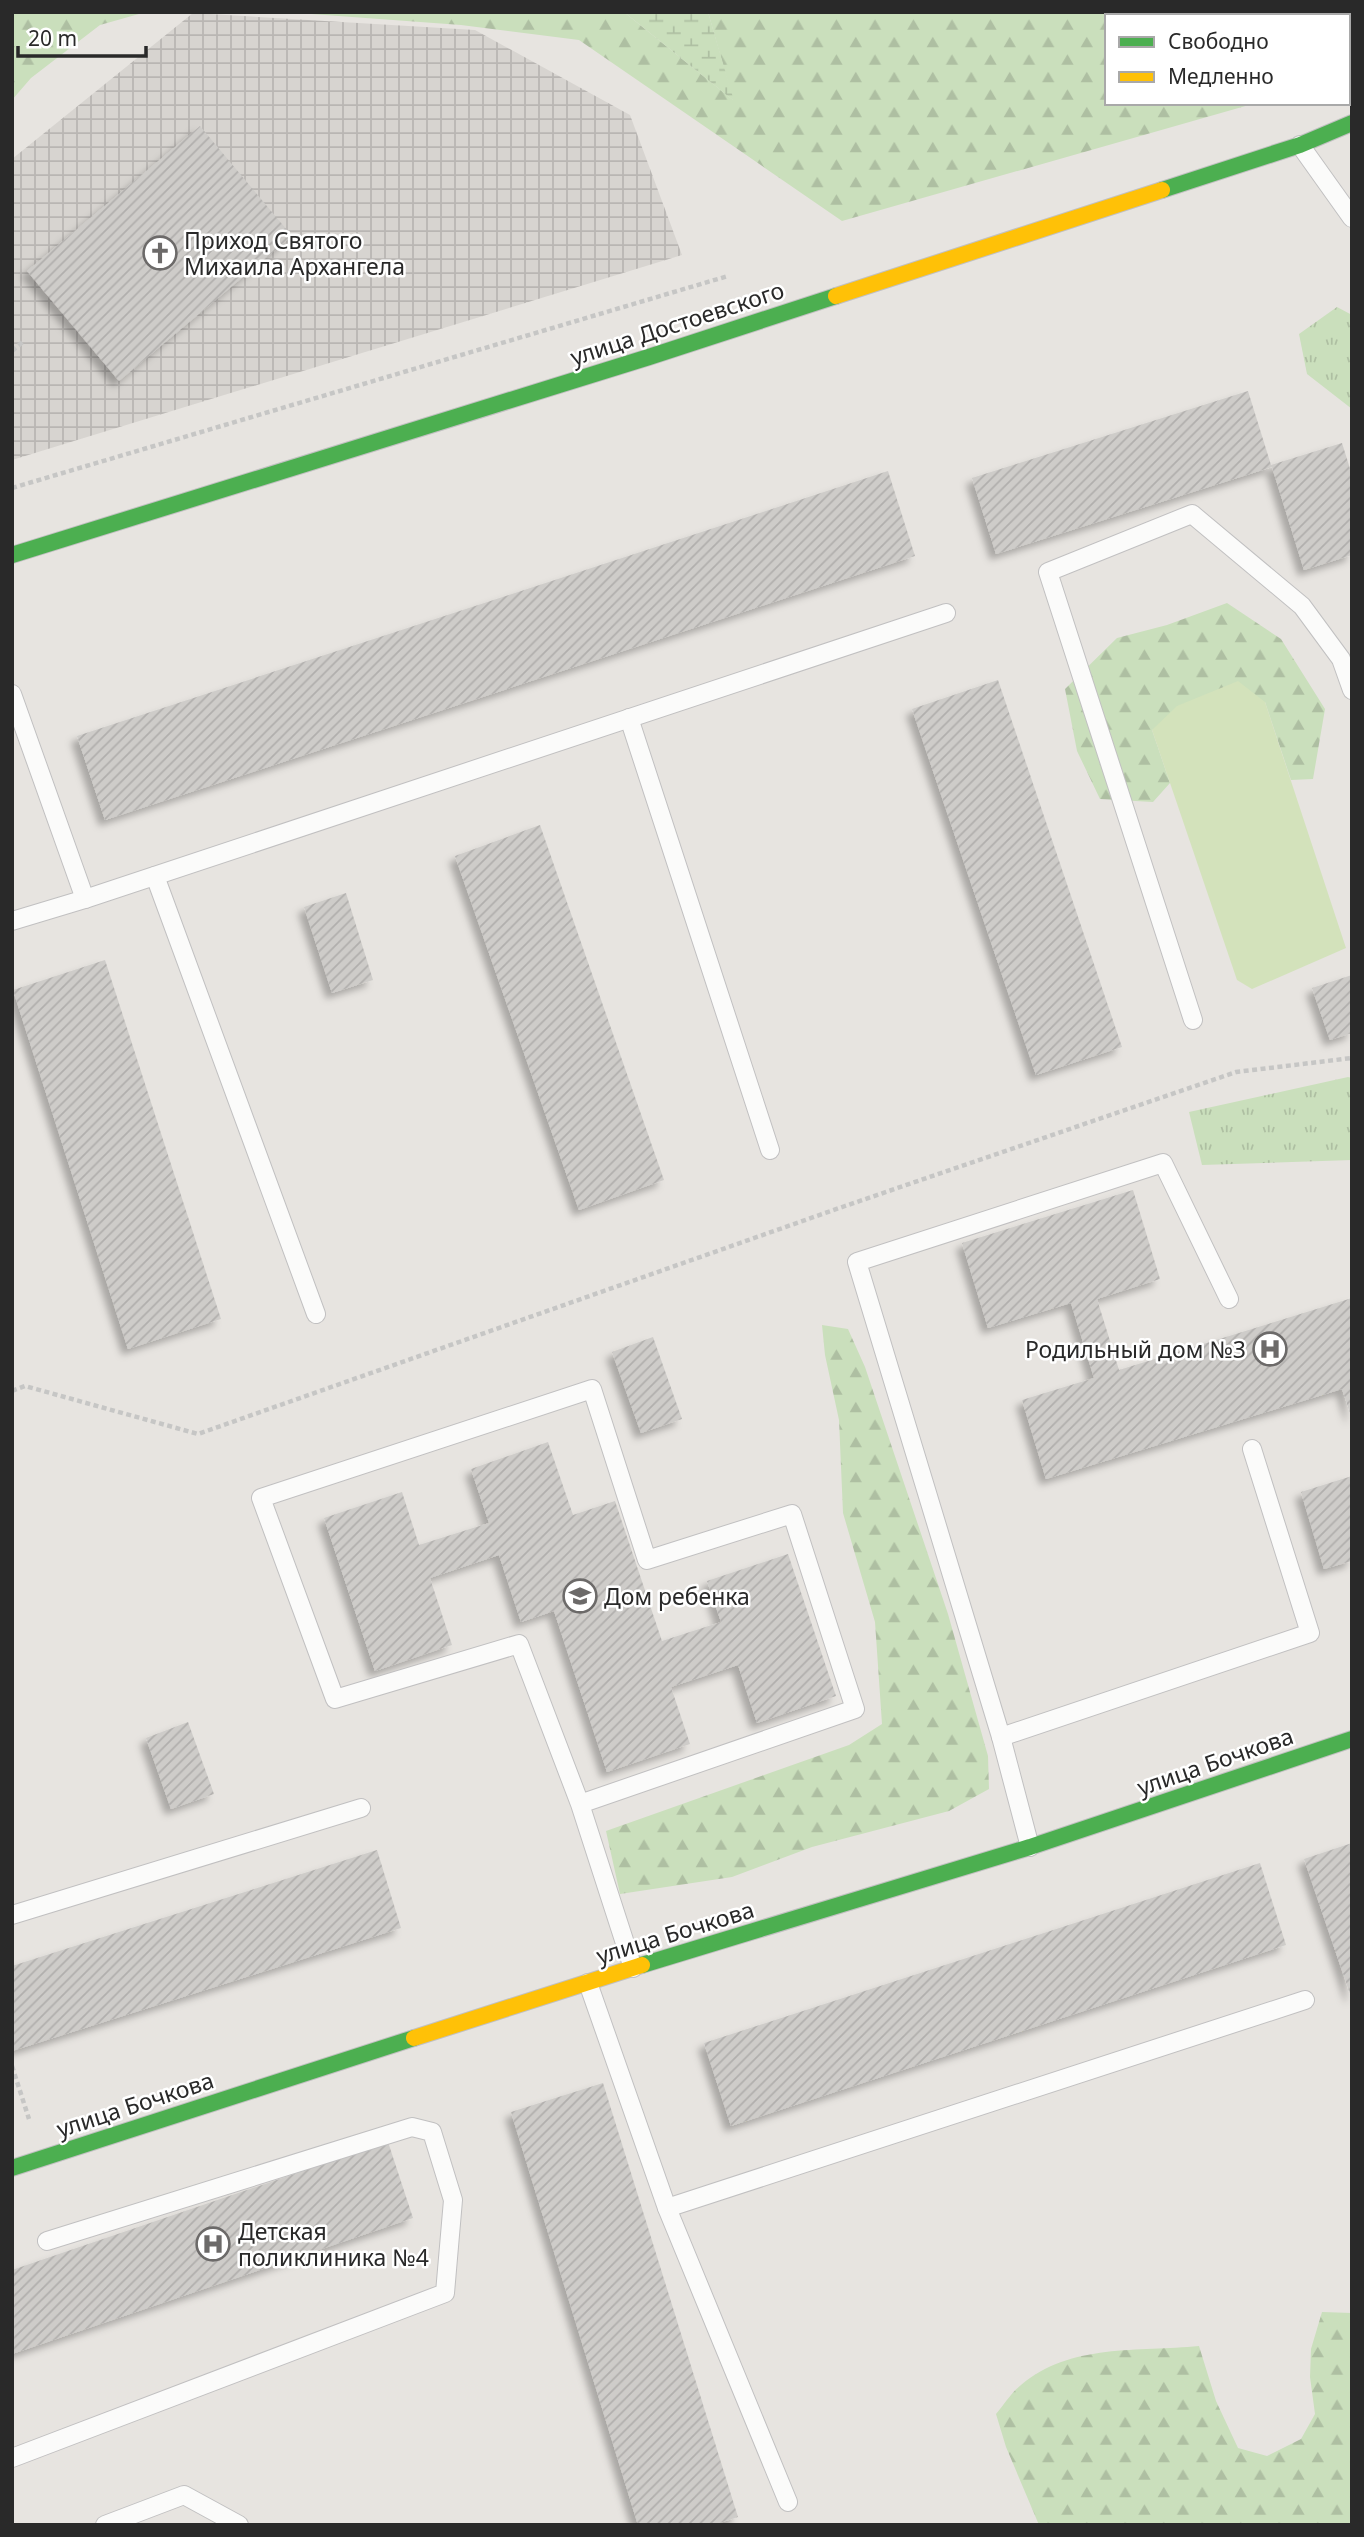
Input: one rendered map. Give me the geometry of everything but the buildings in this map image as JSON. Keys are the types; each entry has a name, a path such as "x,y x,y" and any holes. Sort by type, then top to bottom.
{"street":[{"name":"улица Достоевского","path":"12,555 649,357 1300,145 1352,123"},
{"name":"улица Бочкова","path":"12,2168 633,1968 1030,1847 1352,1739"}],"lane":[{"path":"1300,145 1352,218"},
{"path":"1193,1020 1048,572 1192,514 1302,606 1341,659 1352,690"},
{"path":"12,922 946,613"},
{"path":"12,694 85,899"},
{"path":"629,718 769,1150"},
{"path":"155,876 316,1314"},
{"path":"1030,1847 1001,1737 857,1262 1163,1163 1229,1299"},
{"path":"580,1804 855,1709 792,1514 647,1560 592,1389 261,1498 335,1699 519,1644 580,1804 633,1968"},
{"path":"1001,1737 1310,1633 1252,1449"},
{"path":"12,1914 361,1808"},
{"path":"588,1983 667,2208 788,2502"},
{"path":"667,2208 1305,2000"},
{"path":"13,2457 445,2293 453,2200 432,2132 412,2127 47,2241"},
{"path":"105,2525 184,2495 239,2525"}],"path":[{"path":"12,488 728,276"},
{"path":"12,351 25,340"},
{"path":"12,1391 25,1386 198,1434 831,1211 1236,1072 1352,1058"},
{"path":"12,2066 41,2158"}],"green space":[{"path":"12,12 146,12 100,25 31,78 12,100"},
{"path":"284,12 624,12 733,100 708,12 1352,12 1352,76 1350,14 1105,14 1105,105 1249,105 842,221 579,40 461,25"},
{"path":"624,12 708,12 734,101"},
{"path":"1337,307 1352,315 1352,409 1307,374 1299,334"},
{"path":"1227,603 1281,639 1325,709 1313,779 1291,780 1265,702 1152,730 1170,783 1153,802 1100,799 1077,751 1065,689 1117,638 1167,625"},
{"path":"1238,681 1265,702 1346,948 1252,989 1237,980 1152,730 1177,706"},
{"path":"1352,1078 1352,1160 1202,1165 1189,1112"},
{"path":"822,1325 848,1329 865,1367 948,1614 988,1756 989,1789 949,1811 812,1847 732,1877 620,1894 606,1831 849,1745 882,1724 875,1622 843,1513 839,1420 825,1355"},
{"path":"1322,2312 1352,2313 1352,2525 1039,2525 1006,2447 996,2414 1021,2385 1061,2362 1083,2356 1199,2346 1216,2401 1238,2448 1267,2456 1301,2439 1315,2414 1310,2377 1311,2349"}],"shaded area":[{"path":"193,13 475,30 630,115 682,255 12,460 12,159"}],"traffic: fast":[{"path":"1162,190 1300,145 1352,123"},
{"path":"12,555 649,357 836,296"},
{"path":"642,1965 1030,1847 1352,1739"},
{"path":"12,2168 414,2038"}],"traffic: slow":[{"path":"836,296 1162,190"},
{"path":"414,2038 642,1965"}],"place":[{"name":"Приход Святого Михаила Архангела","path":"160,253"},
{"name":"Родильный дом №3","path":"1270,1349"},
{"name":"Дом ребенка","path":"580,1596"},
{"name":"Детская поликлиника №4","path":"213,2244"}]}
